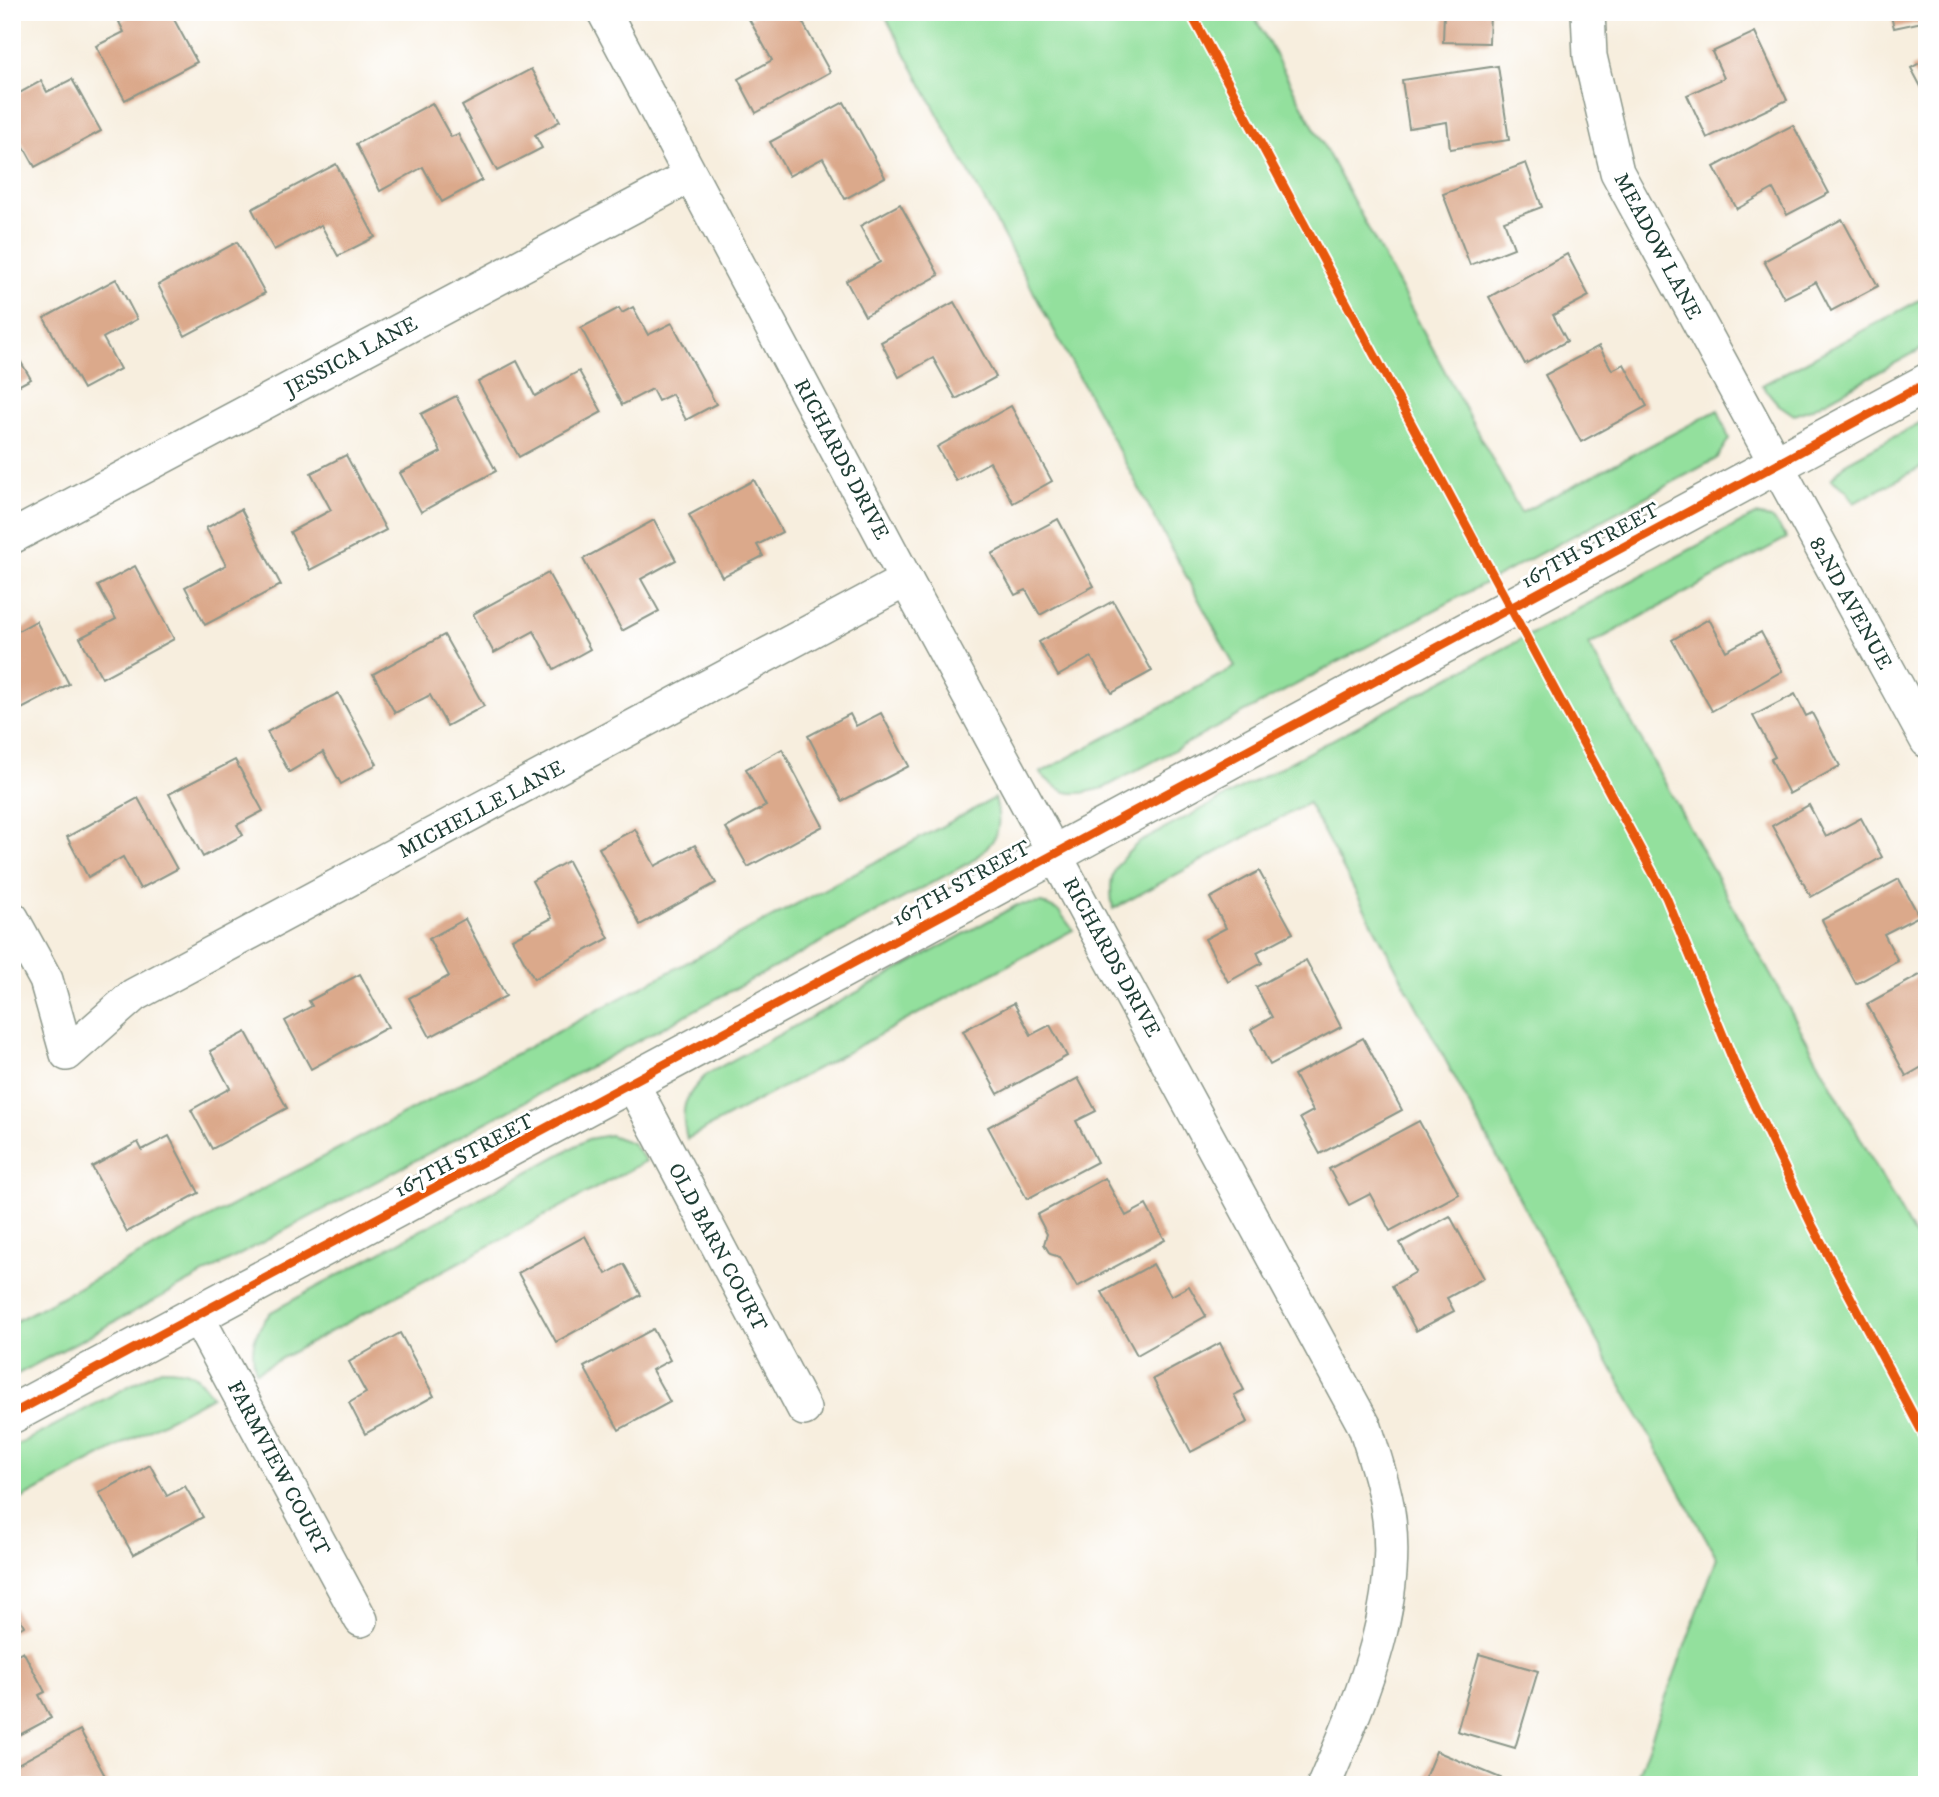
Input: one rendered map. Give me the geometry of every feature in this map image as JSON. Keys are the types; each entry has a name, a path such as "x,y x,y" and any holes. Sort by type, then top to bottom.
{"street":[{"name":"RICHARDS DRIVE","path":"604,12 906,580 1365,1427 1387,1506 1390,1549 1379,1644 1362,1697 1324,1785"},
{"name":"MEADOW LANE","path":"1588,12 1590,56 1617,172 1775,464"},
{"name":"JESSICA LANE","path":"12,537 690,176"},
{"name":"167TH STREET","path":"12,1414 633,1085 1055,851 1927,383"},
{"name":"82ND AVENUE","path":"1775,464 1927,741"},
{"name":"MICHELLE LANE","path":"12,918 46,979 67,1054 134,995 906,580"},
{"name":"OLD BARN COURT","path":"633,1085 804,1409"},
{"name":"FARMVIEW COURT","path":"197,1316 361,1620"}],"green space":[{"path":"883,12 1252,12 1521,513 1718,410 1729,439 1716,459 1104,788 1076,793 1056,787 1040,773 1235,667"},
{"path":"1927,296 1927,346 1811,409 1794,415 1778,404 1762,385"},
{"path":"1927,419 1927,464 1854,503 1847,491 1831,479 1847,462"},
{"path":"1755,515 1771,518 1787,538 1589,645 1927,1259 1927,1785 1634,1785 1717,1558 1556,1267 1308,803 1113,909 1111,897 1114,872 1138,843"},
{"path":"995,798 998,828 986,849 969,863 12,1377 12,1323"},
{"path":"1042,903 1059,911 1073,930 687,1139 685,1103 707,1074 1017,905"},
{"path":"610,1135 632,1143 646,1161 256,1372 254,1340 271,1312 588,1139"},
{"path":"161,1369 191,1373 212,1396 12,1504 12,1448"}],"building":[{"path":"137,12 170,12 197,62 125,100 96,46 124,32 119,22"},
{"path":"760,12 797,12 830,72 756,113 738,79 772,60 749,19"},
{"path":"1444,12 1490,12 1489,43 1443,42"},
{"path":"1890,12 1927,12 1927,21 1894,28"},
{"path":"1755,32 1787,100 1707,138 1687,95 1724,78 1712,52"},
{"path":"1927,59 1927,98 1911,68"},
{"path":"1498,66 1509,140 1450,149 1447,122 1409,128 1402,80"},
{"path":"531,69 560,121 535,135 542,148 497,171 462,106"},
{"path":"72,79 101,131 35,167 12,125 12,97 41,81 47,92"},
{"path":"844,102 885,177 845,199 823,158 789,176 770,142"},
{"path":"432,103 451,137 458,134 482,180 442,202 423,167 380,191 356,144"},
{"path":"1793,125 1829,193 1787,215 1773,189 1737,209 1714,167"},
{"path":"1526,163 1542,207 1504,221 1514,248 1470,265 1443,194"},
{"path":"336,164 375,237 338,256 321,225 274,250 252,209"},
{"path":"900,204 939,275 865,316 846,281 880,262 860,226"},
{"path":"1842,219 1878,286 1831,311 1816,282 1784,298 1764,261"},
{"path":"237,242 265,293 185,336 158,285"},
{"path":"1567,254 1589,296 1553,315 1567,341 1525,364 1489,297"},
{"path":"116,279 137,319 103,338 120,369 83,389 44,318"},
{"path":"954,302 996,377 956,399 933,358 899,377 881,342"},
{"path":"633,307 648,335 672,323 716,404 686,420 672,394 658,401 652,389 622,405 581,328 619,308 622,313"},
{"path":"1599,346 1612,370 1624,364 1647,406 1581,442 1545,375"},
{"path":"12,347 31,379 12,389"},
{"path":"517,361 535,396 579,371 602,412 519,457 478,382"},
{"path":"456,396 496,471 421,512 400,473 441,452 421,414"},
{"path":"1011,406 1052,481 1013,503 990,462 956,481 937,447"},
{"path":"346,455 386,530 310,570 290,532 331,510 311,473"},
{"path":"754,480 782,532 757,545 763,556 722,577 689,515"},
{"path":"241,509 281,585 205,625 185,587 226,565 206,528"},
{"path":"1058,519 1094,586 1040,615 1026,590 1015,595 992,554"},
{"path":"654,520 676,560 641,579 659,611 622,631 583,559"},
{"path":"135,566 174,639 102,678 80,638 116,619 98,586"},
{"path":"548,573 590,649 554,669 534,631 494,653 473,614"},
{"path":"1113,601 1152,671 1112,693 1091,657 1058,676 1039,642"},
{"path":"1709,619 1726,651 1761,632 1782,671 1712,711 1672,640"},
{"path":"36,621 69,684 12,714 12,634"},
{"path":"444,635 484,706 447,726 430,695 395,713 373,674"},
{"path":"338,693 377,764 341,784 323,752 289,772 267,732"},
{"path":"1795,694 1806,716 1812,713 1840,766 1789,794 1771,759 1775,757 1753,716"},
{"path":"881,713 909,766 842,801 808,736 850,714 856,726"},
{"path":"782,749 823,826 748,867 726,828 766,806 746,769"},
{"path":"235,760 263,811 237,825 243,835 203,857 169,794"},
{"path":"138,798 177,869 140,889 123,857 88,877 67,837"},
{"path":"1809,805 1826,837 1861,818 1882,857 1811,897 1772,826"},
{"path":"635,829 655,866 695,845 716,883 640,925 599,848"},
{"path":"568,861 609,938 534,979 512,939 552,918 532,881"},
{"path":"1259,871 1293,933 1257,952 1262,963 1228,982 1205,939 1226,928 1210,898"},
{"path":"1899,879 1919,916 1884,934 1898,961 1856,984 1822,920"},
{"path":"465,919 506,996 430,1037 409,998 449,976 429,939"},
{"path":"1306,960 1341,1027 1270,1065 1251,1029 1272,1017 1256,987"},
{"path":"1927,971 1927,1015 1923,1017 1927,1024 1927,1064 1906,1076 1867,1004"},
{"path":"360,974 388,1027 311,1069 285,1021 312,1006 309,1001"},
{"path":"1014,1003 1031,1035 1050,1025 1067,1056 998,1094 963,1031"},
{"path":"246,1032 287,1108 212,1149 191,1110 230,1088 210,1051"},
{"path":"1363,1038 1402,1110 1320,1154 1300,1118 1313,1111 1294,1075"},
{"path":"1078,1078 1096,1111 1076,1121 1097,1162 1027,1199 988,1127"},
{"path":"1419,1121 1459,1194 1390,1231 1370,1194 1349,1205 1329,1169"},
{"path":"169,1136 199,1193 127,1232 92,1167 138,1142 142,1150"},
{"path":"1105,1178 1126,1216 1146,1205 1165,1240 1077,1287 1060,1257 1050,1254 1044,1244 1047,1234 1037,1215"},
{"path":"1450,1216 1484,1278 1447,1298 1454,1311 1416,1331 1392,1286 1416,1272 1400,1243"},
{"path":"585,1236 606,1274 624,1264 641,1295 556,1342 518,1273"},
{"path":"1153,1264 1171,1296 1189,1286 1206,1316 1137,1355 1102,1292"},
{"path":"653,1329 670,1360 652,1370 670,1402 619,1430 584,1367"},
{"path":"400,1333 434,1396 365,1434 349,1403 366,1393 349,1362"},
{"path":"1220,1343 1244,1390 1234,1395 1248,1422 1191,1452 1153,1379"},
{"path":"150,1465 167,1496 185,1486 203,1517 133,1555 99,1493"},
{"path":"12,1604 24,1626 12,1633"},
{"path":"23,1651 45,1692 39,1695 51,1718 12,1739 12,1657"},
{"path":"1479,1654 1538,1671 1515,1748 1457,1731"},
{"path":"80,1730 110,1785 12,1785 12,1767"},
{"path":"1436,1751 1517,1785 1422,1785"}],"cycle path":[{"path":"1190,12 1666,897 1738,1072 1812,1225 1927,1441"},
{"path":"12,1414 492,1158 1927,383"}]}
